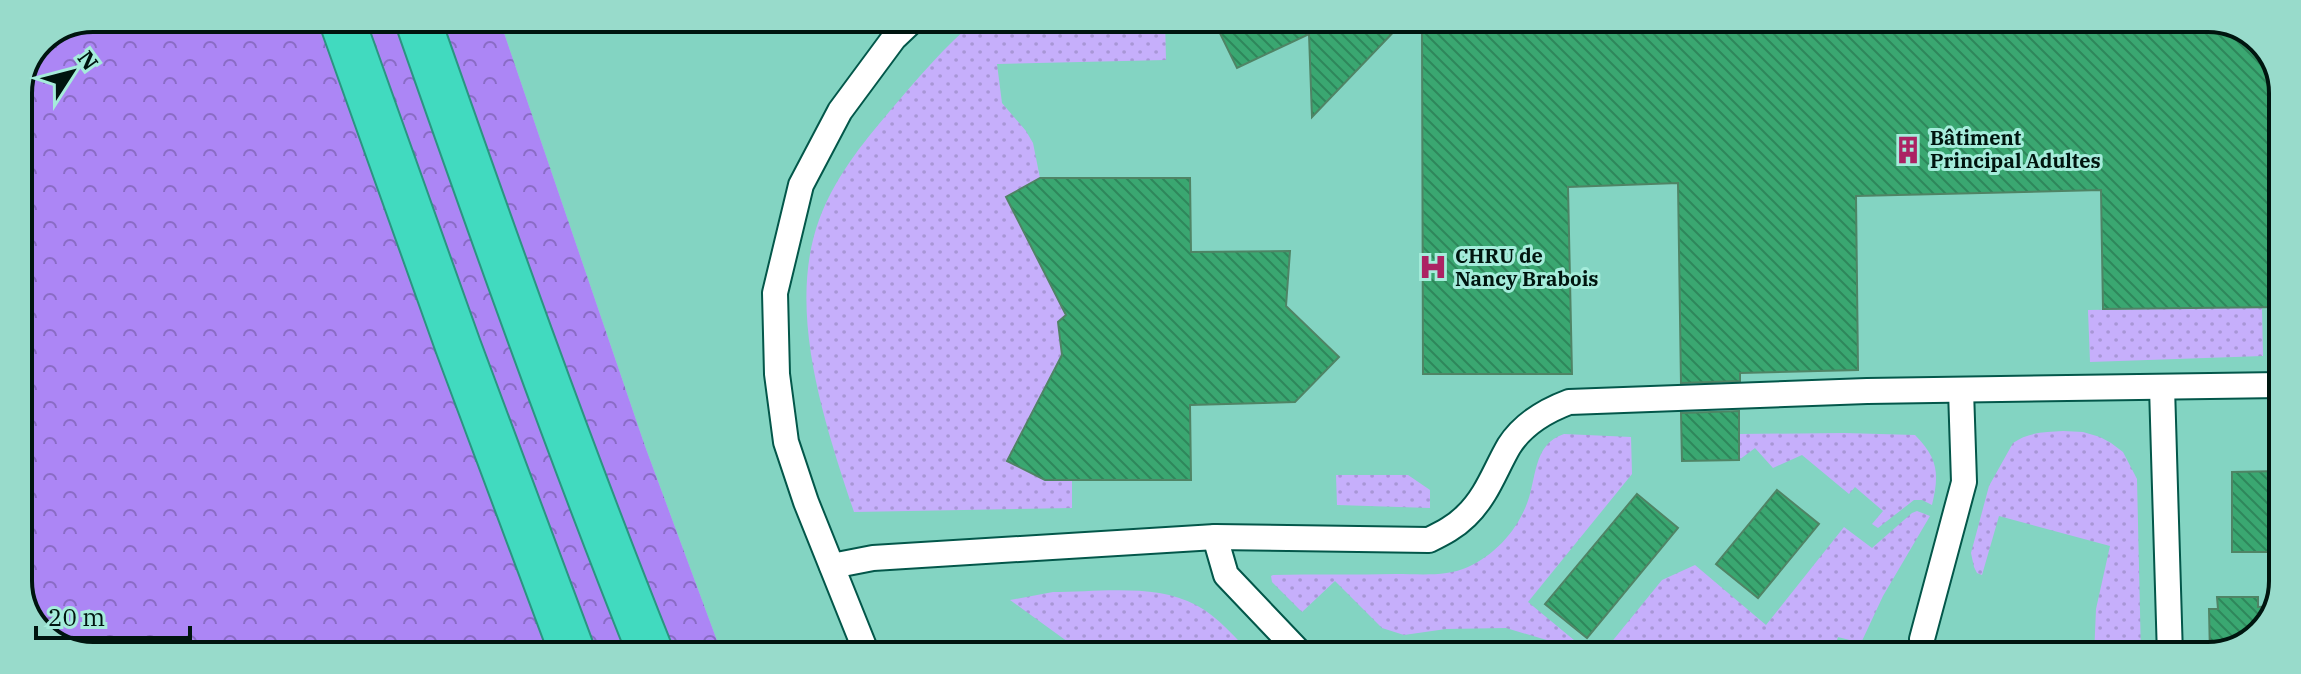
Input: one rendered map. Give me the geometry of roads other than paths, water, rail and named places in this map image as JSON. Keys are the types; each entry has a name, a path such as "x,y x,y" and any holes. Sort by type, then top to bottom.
{"highway":[{"path":"314,32 458,346"},
{"path":"346,32 569,642"},
{"path":"422,32 523,319 646,642"}],"lane":[{"path":"862,642 806,502 786,442 777,374 775,293 801,185 840,111 900,32"},
{"path":"832,566 873,558 1215,537 1429,540 1451,529 1468,514 1489,486 1511,444 1528,424 1549,410 1569,402 1961,390 2269,385"},
{"path":"2162,387 2170,642"},
{"path":"1922,639 1964,482 1961,390"},
{"path":"1215,537 1226,575 1290,642"}],"place":[{"name":"Bâtiment Principal Adultes","path":"1908,150"},
{"name":"CHRU de Nancy Brabois","path":"1433,267"}]}
